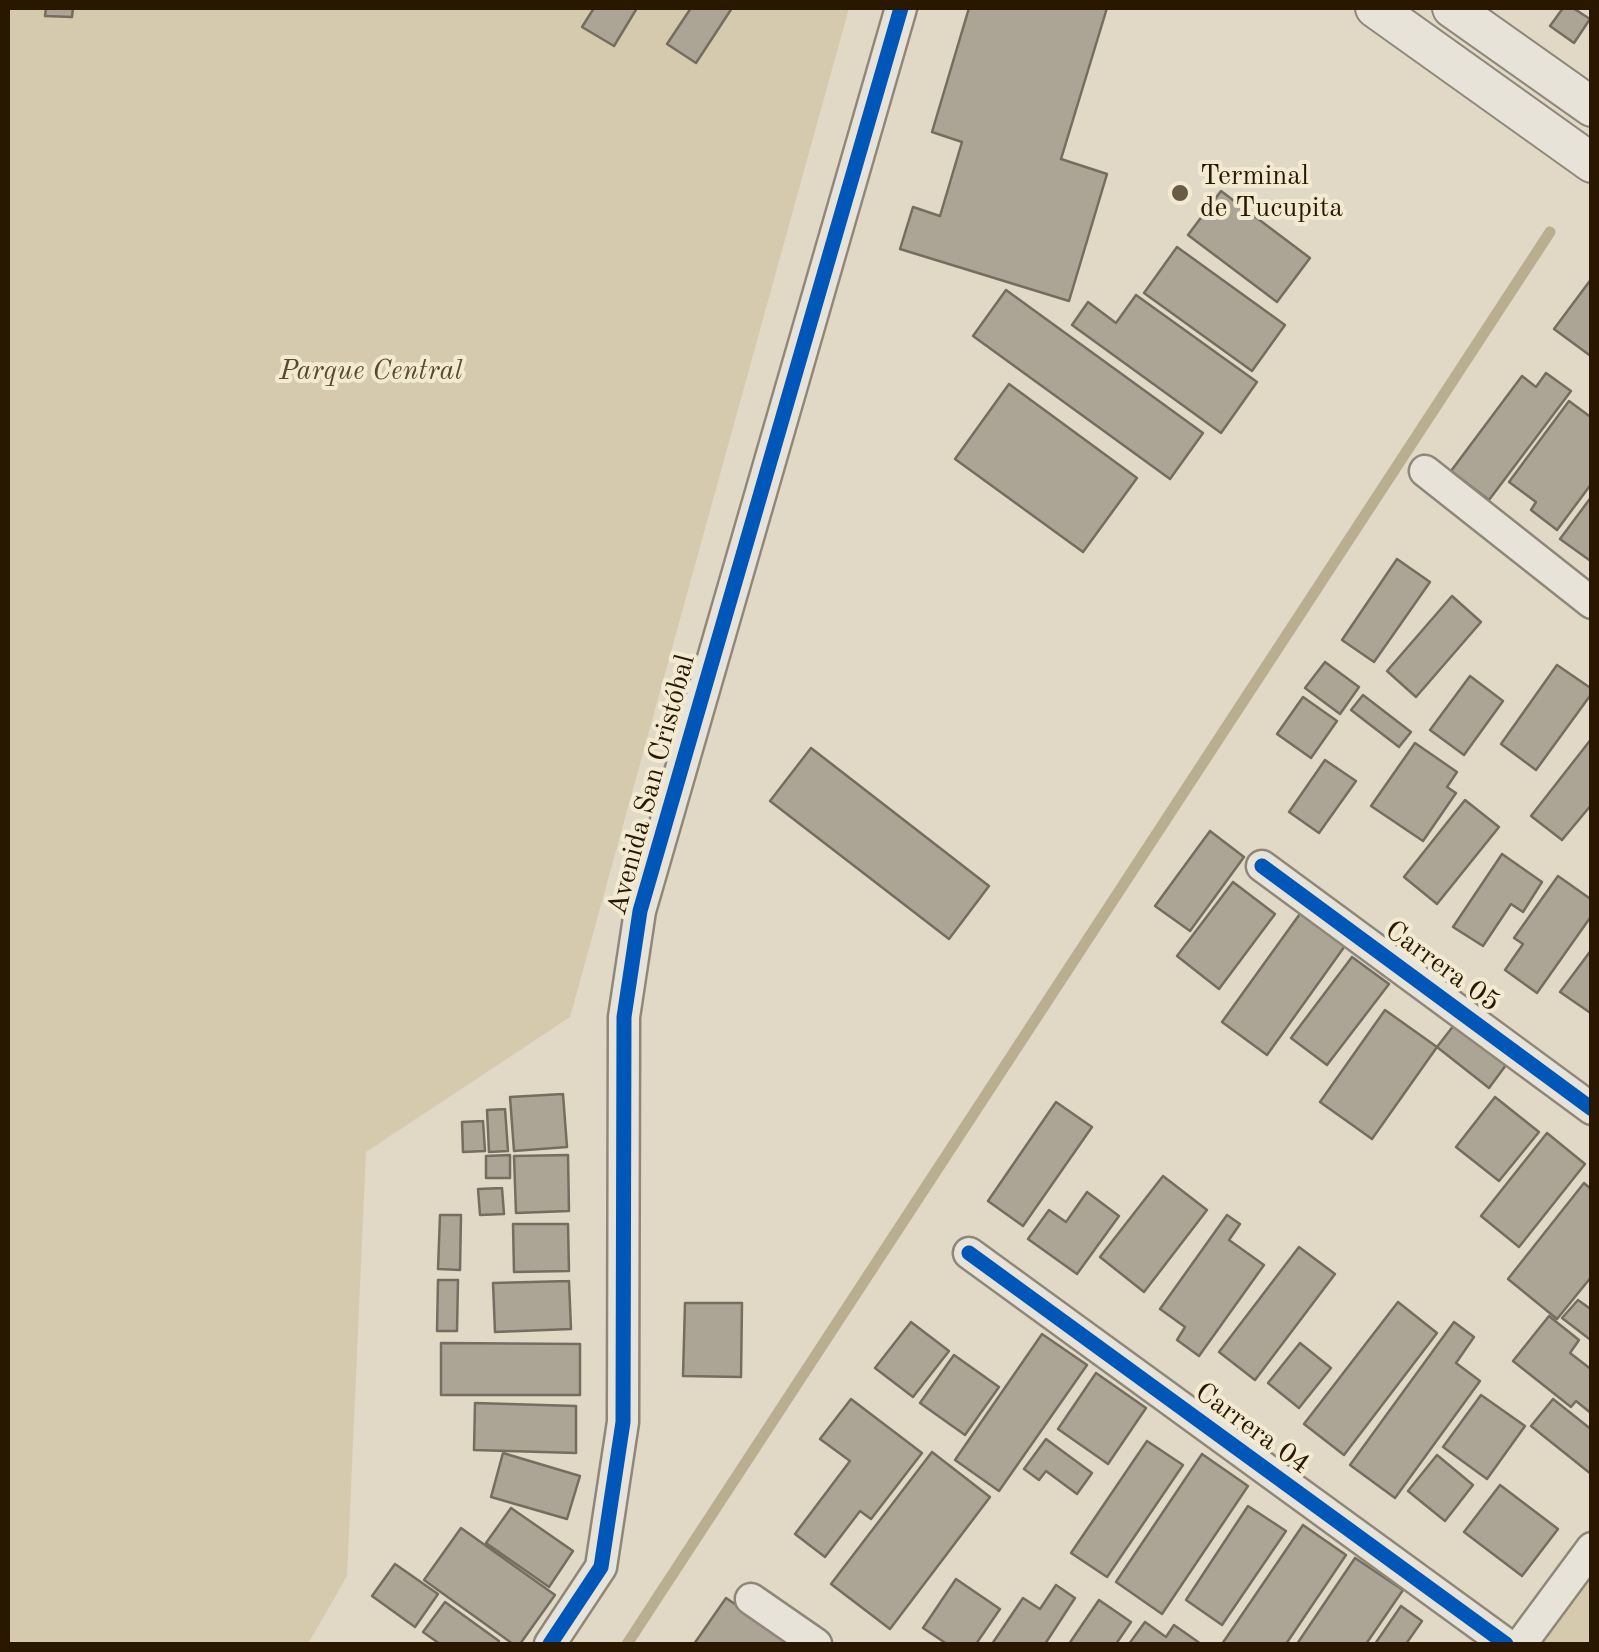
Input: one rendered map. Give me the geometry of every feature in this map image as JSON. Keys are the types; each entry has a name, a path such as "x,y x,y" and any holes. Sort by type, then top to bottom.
{"street":[{"name":"Avenida San Cristóbal","path":"550,1644 600,1567 623,1422 624,1017 640,911 900,8"},
{"path":"1374,8 1592,163"},
{"path":"1452,8 1592,107"},
{"path":"1425,471 1592,602"},
{"name":"Carrera 05","path":"1262,866 1592,1109"},
{"name":"Carrera 04","path":"968,1253 1506,1644"},
{"path":"1521,1644 1592,1548"},
{"path":"751,1598 816,1644"}],"green space":[{"name":"Parque Central","path":"8,8 849,8 570,1017 366,1152 347,1576 308,1644 8,1644"},
{"path":"1591,1548 1591,1644 1521,1644"}],"building":[{"path":"46,8 73,8 72,17 45,16"},
{"path":"594,8 637,8 614,46 582,27"},
{"path":"691,8 732,8 696,63 667,44"},
{"path":"969,8 1107,8 1061,159 1107,174 1069,301 900,249 913,207 940,216 962,142 932,132"},
{"path":"1563,8 1573,8 1590,19 1574,43 1550,26"},
{"path":"1221,191 1310,258 1277,302 1188,235"},
{"path":"1177,247 1285,325 1252,371 1144,293"},
{"path":"1592,278 1592,357 1554,329"},
{"path":"1006,290 1203,433 1170,479 973,336"},
{"path":"1136,295 1257,382 1221,433 1072,325 1088,302 1116,323"},
{"path":"1546,373 1571,391 1489,500 1451,471 1522,376 1536,387"},
{"path":"1009,384 1137,478 1083,552 955,459"},
{"path":"1569,401 1592,418 1592,483 1557,530 1531,510 1536,502 1509,482"},
{"path":"1592,496 1592,562 1560,539"},
{"path":"1397,559 1430,582 1374,662 1342,640"},
{"path":"1452,596 1481,622 1416,697 1387,671"},
{"path":"1325,662 1359,687 1340,714 1305,688"},
{"path":"1557,665 1592,689 1592,693 1536,770 1501,744"},
{"path":"1470,676 1503,701 1464,755 1430,730"},
{"path":"1363,695 1411,732 1399,747 1351,710"},
{"path":"1303,697 1337,721 1311,758 1277,734"},
{"path":"1592,738 1592,804 1562,840 1531,816"},
{"path":"1415,743 1457,772 1447,787 1456,793 1423,841 1371,806"},
{"path":"811,748 989,886 949,939 770,801"},
{"path":"1325,760 1356,781 1319,833 1289,812"},
{"path":"1465,800 1499,827 1437,904 1404,877"},
{"path":"1210,831 1244,857 1190,931 1155,906"},
{"path":"1502,854 1542,882 1523,912 1511,904 1483,946 1453,927"},
{"path":"1558,876 1592,900 1592,915 1537,993 1505,970 1523,944 1514,938"},
{"path":"1233,882 1275,914 1219,989 1177,956"},
{"path":"1302,911 1347,943 1267,1055 1222,1022"},
{"path":"1592,949 1592,1014 1560,992"},
{"path":"1352,957 1389,984 1327,1065 1291,1038"},
{"path":"1385,1010 1437,1047 1372,1139 1320,1102"},
{"path":"1454,1025 1506,1065 1489,1088 1437,1047"},
{"path":"563,1094 567,1147 514,1151 510,1097"},
{"path":"1495,1097 1539,1132 1499,1181 1456,1147"},
{"path":"1056,1102 1092,1127 1023,1226 988,1201"},
{"path":"505,1109 508,1151 489,1152 487,1110"},
{"path":"483,1121 485,1151 463,1152 462,1122"},
{"path":"1547,1133 1585,1164 1519,1247 1481,1216"},
{"path":"510,1155 510,1178 486,1178 486,1156"},
{"path":"568,1155 569,1211 516,1213 514,1156"},
{"path":"1163,1176 1207,1210 1144,1292 1100,1257"},
{"path":"1584,1183 1592,1190 1592,1276 1557,1319 1508,1279"},
{"path":"502,1188 504,1214 480,1215 478,1189"},
{"path":"1087,1192 1119,1216 1077,1274 1028,1239 1049,1210 1066,1222"},
{"path":"440,1215 461,1215 460,1270 438,1269"},
{"path":"1227,1215 1240,1224 1229,1240 1264,1265 1199,1356 1177,1340 1185,1327 1160,1309"},
{"path":"513,1224 568,1224 569,1271 514,1272"},
{"path":"1299,1247 1335,1274 1255,1380 1219,1352"},
{"path":"438,1280 458,1280 457,1331 437,1331"},
{"path":"569,1281 571,1329 495,1332 493,1283"},
{"path":"1578,1300 1592,1310 1592,1341 1562,1318"},
{"path":"1398,1302 1437,1333 1344,1455 1304,1424"},
{"path":"685,1303 742,1303 741,1377 683,1376"},
{"path":"1549,1316 1579,1340 1570,1353 1592,1370 1592,1414 1576,1401 1571,1407 1513,1361"},
{"path":"911,1322 949,1351 913,1397 875,1368"},
{"path":"1454,1322 1474,1337 1456,1363 1480,1381 1395,1498 1350,1465"},
{"path":"1042,1334 1087,1365 999,1491 955,1460"},
{"path":"441,1343 580,1344 580,1395 441,1395"},
{"path":"1300,1343 1331,1368 1299,1408 1268,1383"},
{"path":"954,1355 999,1387 965,1435 920,1403"},
{"path":"1096,1373 1146,1408 1108,1464 1058,1429"},
{"path":"1481,1395 1525,1426 1487,1479 1443,1447"},
{"path":"851,1399 922,1453 871,1519 860,1511 825,1557 795,1534 850,1461 820,1439"},
{"path":"1553,1399 1592,1430 1591,1474 1531,1426"},
{"path":"475,1403 576,1406 576,1453 474,1450"},
{"path":"1046,1439 1092,1473 1077,1494 1046,1471 1039,1480 1024,1469"},
{"path":"1147,1441 1183,1465 1107,1577 1071,1553"},
{"path":"932,1452 990,1497 890,1629 831,1584"},
{"path":"503,1453 580,1476 567,1519 491,1497"},
{"path":"1202,1454 1248,1486 1162,1614 1116,1582"},
{"path":"1437,1455 1473,1485 1445,1521 1408,1491"},
{"path":"1500,1485 1558,1529 1522,1576 1464,1532"},
{"path":"1248,1506 1286,1531 1222,1625 1186,1600"},
{"path":"511,1508 573,1551 549,1587 486,1543"},
{"path":"1303,1525 1346,1555 1286,1644 1222,1644"},
{"path":"461,1528 555,1595 520,1644 513,1644 424,1580"},
{"path":"1355,1558 1403,1590 1366,1644 1297,1644"},
{"path":"395,1564 438,1594 415,1627 372,1596"},
{"path":"956,1579 1000,1609 976,1644 947,1644 923,1628"},
{"path":"1056,1585 1075,1598 1045,1644 992,1644 1023,1598 1040,1609"},
{"path":"726,1598 794,1644 694,1644"},
{"path":"1099,1600 1131,1622 1116,1644 1069,1644"},
{"path":"445,1602 499,1641 497,1644 440,1644 423,1632"},
{"path":"1401,1606 1422,1621 1406,1644 1375,1644"},
{"path":"1145,1622 1166,1637 1174,1625 1201,1644 1129,1644"}],"waterway":[{"path":"627,1644 1550,232"}],"cycle path":[{"path":"550,1644 601,1567 623,1422 624,1017 640,911 901,8"},
{"path":"1262,866 1592,1109"},
{"path":"969,1253 1506,1644"}],"place":[{"name":"Terminal de Tucupita","path":"1180,193"}]}
